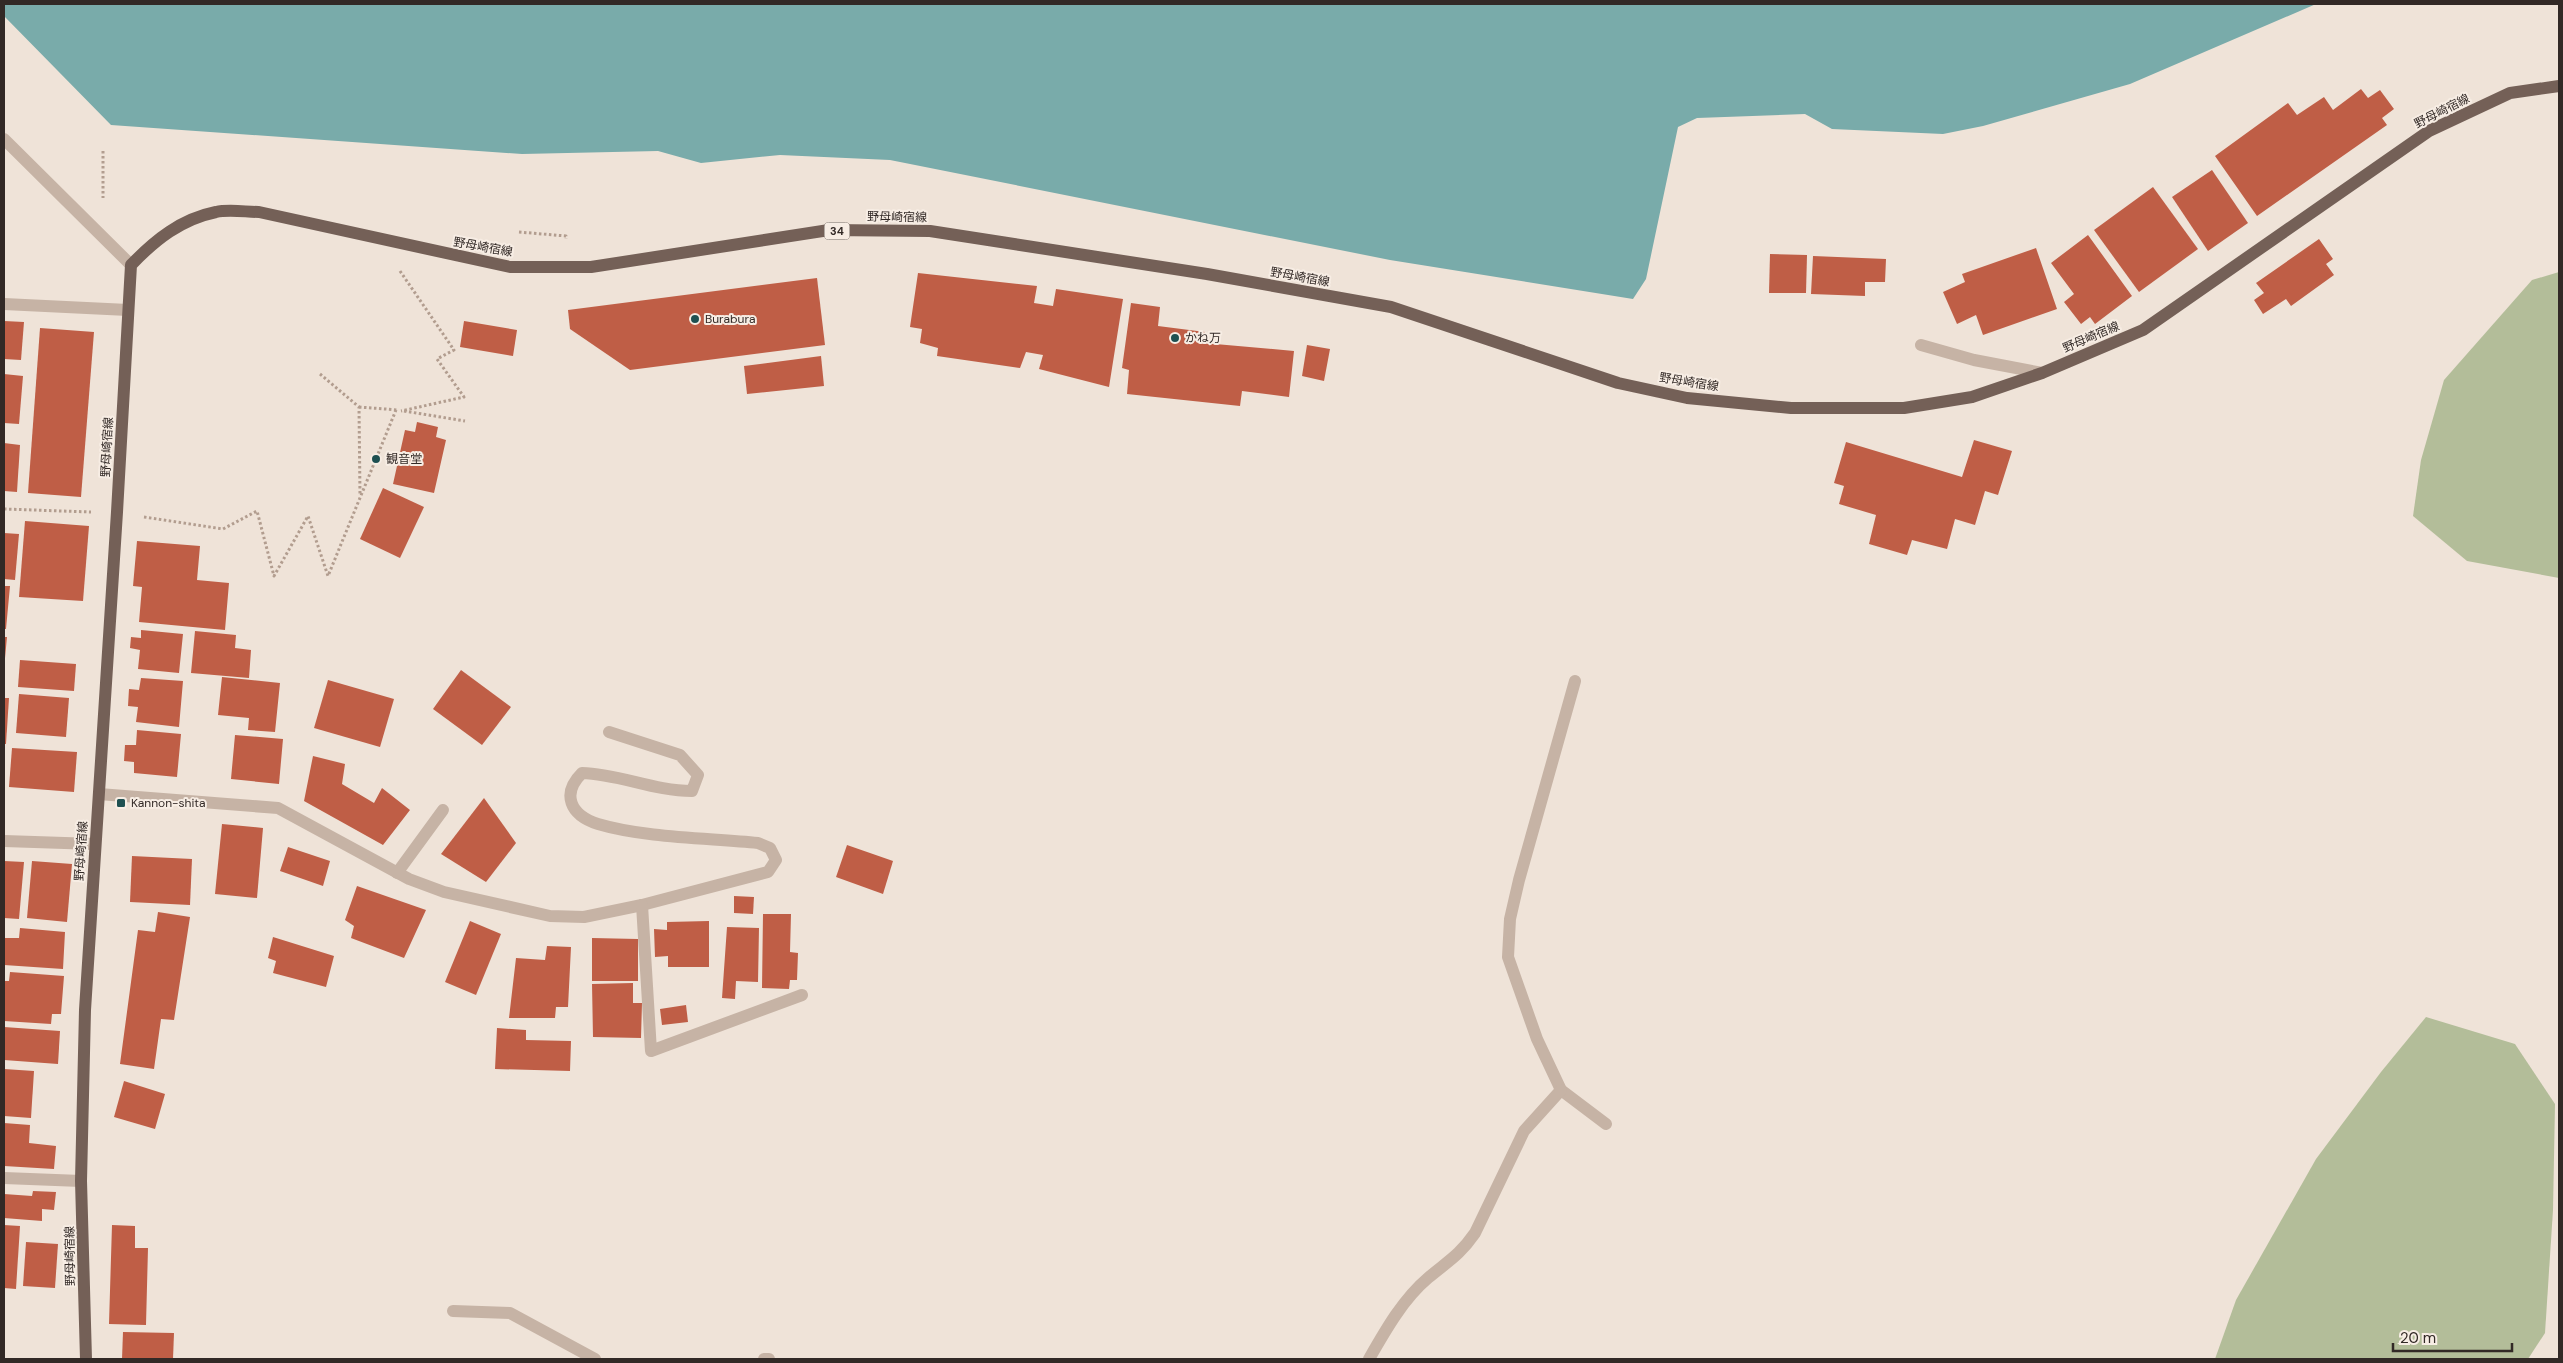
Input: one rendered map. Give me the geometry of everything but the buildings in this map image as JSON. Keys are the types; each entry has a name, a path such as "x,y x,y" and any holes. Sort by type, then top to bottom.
{"main road":[{"name":"野母崎宿線","path":"86,1359 81,1181 85,1010 131,266 154,241 184,223 217,212 260,212 377,237 446,255 510,267 591,267 829,230 930,231 1197,272 1391,307 1618,383 1686,398 1791,408 1904,408 1972,398 2042,373 2143,330 2429,131 2510,92 2559,86"}],"street":[{"path":"4,139 131,266"},
{"path":"4,304 128,310"},
{"path":"1921,345 1974,360 2042,373"},
{"path":"1575,681 1519,880 1510,919 1508,957 1537,1039 1560,1090 1606,1124"},
{"path":"99,794 278,808 397,873 444,892 550,916 584,917 642,905 768,872 776,860 770,848 758,843 645,833 597,823 580,813 571,804 569,796 572,783 582,773 600,773 678,791 692,791 698,776 680,755 608,732"},
{"path":"397,873 442,810"},
{"path":"4,841 95,844"},
{"path":"642,905 651,1052 802,995"},
{"path":"1369,1359 1401,1309 1427,1279 1451,1262 1467,1245 1479,1225 1524,1131 1560,1090"},
{"path":"4,1178 81,1181"},
{"path":"454,1311 510,1313 595,1359"},
{"path":"764,1359 769,1359"}],"path":[{"path":"103,151 104,239"},
{"path":"519,232 566,236"},
{"path":"377,237 454,350 437,359 464,397 398,410"},
{"path":"320,374 359,407 398,410 465,421"},
{"path":"359,407 360,498"},
{"path":"4,509 117,512 222,529 257,511 274,576 308,516 328,576 398,410"}],"green space":[{"path":"2559,272 2559,578 2467,561 2413,516 2421,460 2444,380 2532,280"},
{"path":"2426,1017 2515,1044 2555,1104 2553,1210 2545,1333 2528,1359 2215,1359 2236,1300 2316,1159 2381,1072"}],"water":[{"path":"4,4 2316,4 2130,84 1983,126 1943,134 1832,129 1805,114 1697,118 1678,127 1646,279 1633,299 1390,260 890,160 780,155 701,163 658,151 522,154 111,125 4,16"}],"place":[{"name":"Burabura","path":"695,319"},
{"name":"かね万","path":"1175,338"},
{"name":"観音堂","path":"376,459"},
{"name":"Kannon-shita","path":"121,803"}]}
